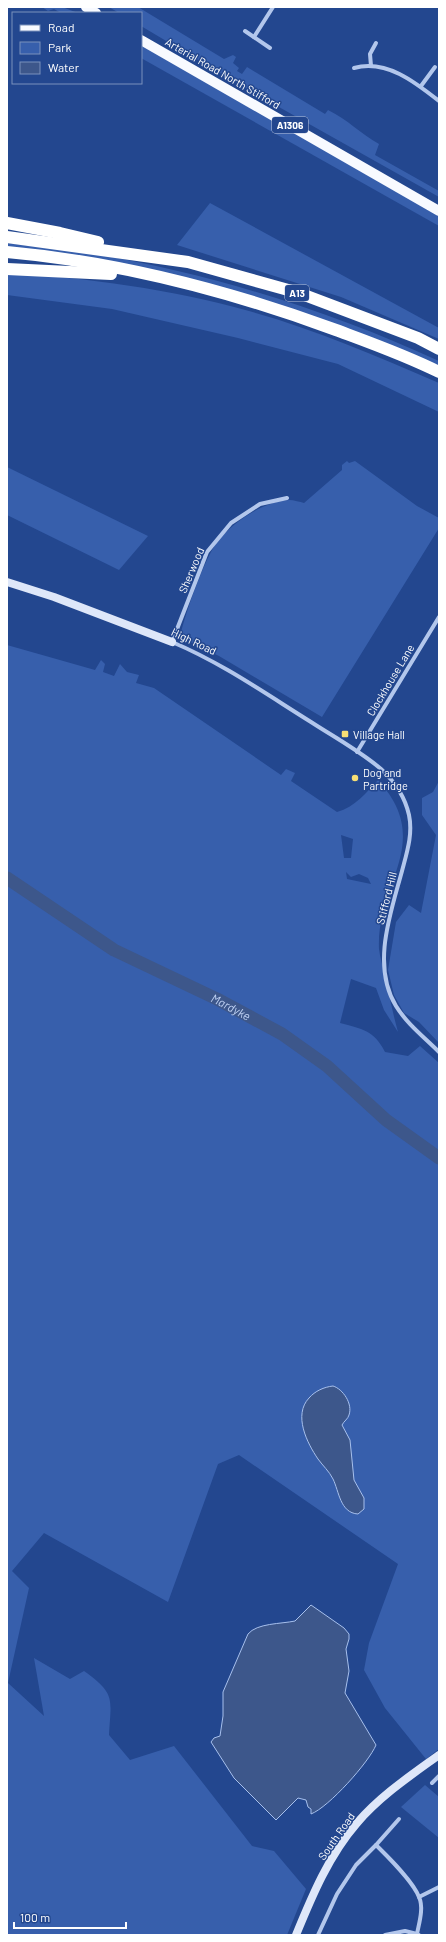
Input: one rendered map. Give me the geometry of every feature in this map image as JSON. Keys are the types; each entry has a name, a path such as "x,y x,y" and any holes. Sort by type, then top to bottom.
{"highway":[{"name":"A13","path":"7,223 60,233 149,255"},
{"name":"A13","path":"7,237 149,255 188,262 299,293 418,338 439,349"},
{"name":"A13","path":"7,252 49,256 176,280 299,317 408,357 439,372"},
{"name":"A13","path":"7,269 91,273 176,280"}],"main road":[{"name":"Arterial Road North Stifford","path":"142,41 439,210"},
{"name":"High Road","path":"7,582 83,607 172,642"},
{"name":"South Road","path":"296,1935 317,1885 339,1847 356,1823 392,1788 439,1755"}],"street":[{"path":"254,37 273,7"},
{"path":"246,31 270,48"},
{"path":"371,66 370,54 376,43"},
{"path":"354,68 371,66 395,72 421,86 439,100"},
{"path":"421,86 435,67"},
{"name":"Sherwood","path":"172,642 207,552 231,523 260,504 287,498"},
{"name":"Clockhouse Lane","path":"357,752 439,617"},
{"name":"High Road","path":"172,642 220,665 357,752"},
{"name":"Stifford Hill","path":"357,752 382,770 389,778 398,789 409,814 410,838 387,929 384,960 386,977 392,997 403,1016 439,1052"},
{"path":"432,1783 439,1776"},
{"path":"318,1935 337,1894 356,1865 399,1819"},
{"path":"376,1845 400,1870 420,1897 421,1913 418,1934 405,1931 385,1935"},
{"path":"420,1897 439,1887"}],"green space":[{"path":"42,7 62,7 75,12 59,12 54,9 48,11"},
{"path":"109,7 138,7 224,59 233,55 236,57 233,63 239,68 237,71 242,74 247,67 325,114 328,110 348,122 379,144 375,155 439,191 439,197 247,89 142,27 142,12 117,12"},
{"path":"142,46 439,216 439,226 142,59"},
{"path":"210,203 439,328 439,339 341,297 177,245"},
{"path":"7,243 94,254 139,262 227,283 313,310 356,326 439,361 439,366 315,317 7,248"},
{"path":"7,273 99,281 190,296 273,318 345,344 439,383 439,412 338,364 238,338 112,309 7,295"},
{"path":"347,461 349,463 355,461 417,506 439,518 439,528 322,717 219,656 184,639 181,633 191,600 207,560 217,542 231,527 249,514 269,505 289,500 304,503 342,470 342,465"},
{"path":"7,467 148,536 119,570 7,515"},
{"path":"7,645 95,670 101,660 105,664 103,672 114,676 120,664 127,672 139,675 136,683 154,688 281,775 286,769 295,773 291,781 337,812 355,803 378,780 394,803 402,824 403,843 399,863 380,925 379,949 398,1032 384,1010 376,988 351,979 340,1023 361,1029 372,1035 385,1052 408,1056 420,1046 439,1063 439,1749 426,1759 385,1708 364,1670 369,1643 398,1564 239,1455 218,1464 168,1602 44,1533 12,1571 29,1588 8,1683 44,1716 34,1658 70,1679 84,1671 102,1686 106,1692 110,1705 109,1735 130,1760 174,1746 252,1846 274,1851 306,1889 287,1935 7,1935","holes":["341,835 353,839 351,858 344,858","346,872 351,877 359,874 368,878 371,884 347,879"]},
{"path":"439,781 439,1043 419,1022 404,1013 394,995 388,970 396,922 409,905 421,913 436,835 422,815 422,798 433,792"},
{"path":"425,1785 439,1797 439,1838 401,1807"}],"water":[{"path":"333,1386 344,1394 350,1406 348,1416 342,1425 350,1440 354,1480 364,1498 364,1509 358,1514 352,1513 344,1506 330,1473 320,1462 303,1429 302,1412 304,1405 314,1393 326,1387"},
{"path":"311,1605 344,1628 349,1634 346,1649 349,1671 345,1693 376,1745 372,1753 348,1783 338,1794 319,1810 311,1814 311,1809 308,1807 306,1800 298,1798 276,1820 234,1778 211,1742 214,1738 220,1736 223,1716 223,1692 248,1634 252,1630 270,1624 295,1621"}],"waterway":[{"name":"Mardyke","path":"7,878 114,950 217,999 282,1034 327,1066 386,1120 439,1158"}],"place":[{"name":"Village Hall","path":"345,734"},
{"name":"Dog and Partridge","path":"355,778"}]}
